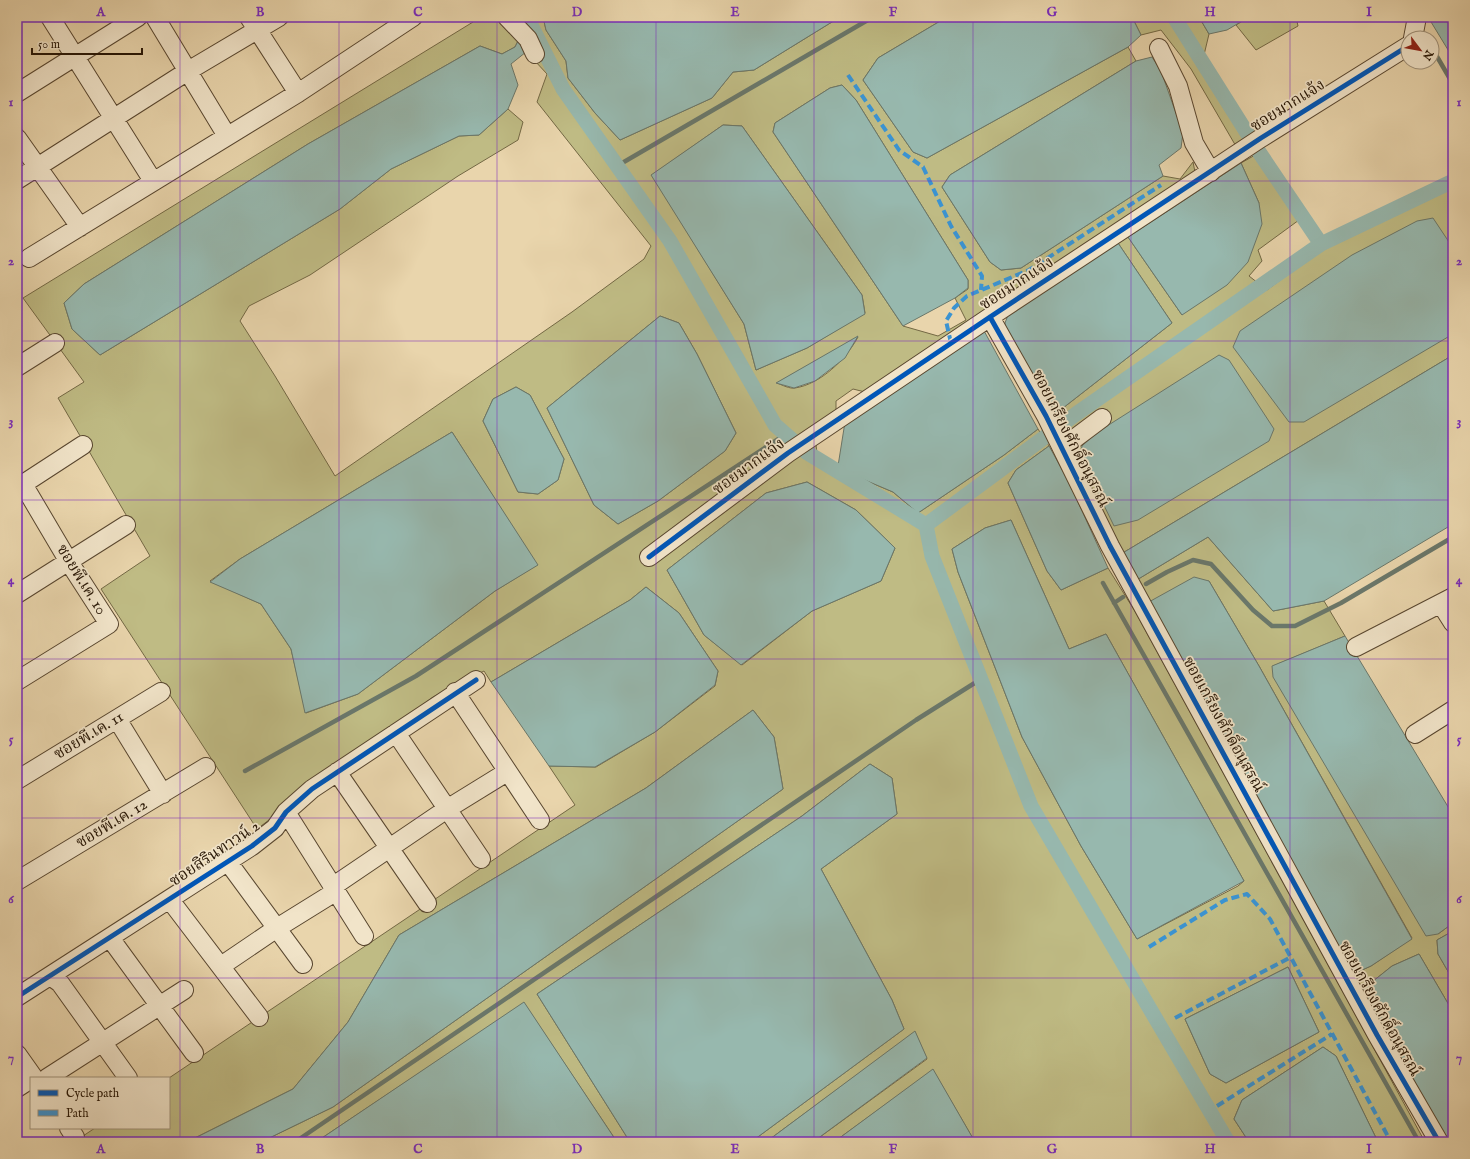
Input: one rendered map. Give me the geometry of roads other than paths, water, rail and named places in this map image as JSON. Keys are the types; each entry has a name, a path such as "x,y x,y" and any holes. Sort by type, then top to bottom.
{"street":[{"path":"50,17 153,181"},
{"path":"17,93 138,17"},
{"path":"155,17 227,136"},
{"path":"17,180 188,71 254,24 279,17"},
{"path":"29,258 298,93 413,17"},
{"path":"507,17 528,39 535,54"},
{"path":"1415,30 1417,17"},
{"path":"254,24 298,93"},
{"path":"1159,48 1178,86 1194,143 1211,172"},
{"name":"ซอยมากแจ้ง","path":"649,557 788,453 990,317 1261,138 1400,51"},
{"path":"17,138 80,227"},
{"name":"ซอยเกรียงศักดิ์อนุสรณ์","path":"990,317 1046,416 1110,546 1377,1035 1439,1142"},
{"path":"17,367 55,343"},
{"path":"1060,444 1102,418"},
{"path":"20,486 83,445"},
{"name":"ซอยพี.เค. 10","path":"17,681 109,624 20,486"},
{"path":"17,594 126,525"},
{"path":"1356,647 1447,600 1453,623"},
{"name":"ซอยสิรินทาวน์ 2","path":"17,997 263,839 275,828 286,812 312,789 476,680"},
{"name":"ซอยพี.เค. 11","path":"17,780 161,692"},
{"path":"456,692 507,772 540,820"},
{"path":"1415,734 1453,710"},
{"path":"117,719 163,794"},
{"path":"396,733 481,859"},
{"name":"ซอยพี.เค. 12","path":"17,881 206,767"},
{"path":"337,772 427,903"},
{"path":"221,966 334,889 447,808 507,772"},
{"path":"286,812 364,936"},
{"path":"228,862 303,964"},
{"path":"170,900 259,1017"},
{"path":"110,938 194,1053"},
{"path":"50,976 60,983 127,1077"},
{"path":"38,1077 103,1043 184,990"},
{"path":"17,1054 35,1077"},
{"path":"17,1088 30,1081"}],"water":[{"path":"543,17 840,17 754,70 733,72 712,98 620,140 595,113 568,78 566,61 546,30"},
{"path":"947,17 1132,17 1141,35 1128,47 927,158 913,152 863,80 878,58"},
{"path":"1199,17 1249,17 1227,30 1209,34"},
{"path":"1428,17 1453,17 1453,58 1440,37 1440,30 1436,30"},
{"path":"520,37 526,52 511,64 518,85 508,109 479,135 459,136 391,169 340,209 100,355 72,329 64,303 84,284 308,144 480,46 502,54 515,47"},
{"path":"1152,57 1161,71 1183,133 1181,148 1159,165 1163,176 1021,268 1001,270 990,262 942,187 950,175 1136,61"},
{"path":"842,85 856,100 968,280 968,288 955,298 903,326 773,132 775,123 830,88"},
{"path":"723,125 742,126 862,295 865,314 807,348 756,370 744,324 651,175"},
{"path":"1241,163 1259,203 1262,224 1248,262 1227,285 1182,315 1128,237"},
{"path":"1433,218 1453,248 1453,334 1304,422 1289,422 1233,347 1240,331 1352,255 1417,221"},
{"path":"1118,243 1172,323 1054,415 1005,332 1005,323 1008,315"},
{"path":"660,316 679,323 697,354 736,433 725,451 658,501 618,524 594,505 547,408"},
{"path":"983,329 1038,429 1004,455 918,513 893,492 853,475 838,466 845,422"},
{"path":"858,336 845,358 815,381 794,388 776,383"},
{"path":"1219,355 1229,360 1274,429 1269,441 1138,520 1114,526 1080,456 1082,446 1096,433"},
{"path":"1453,355 1453,524 1324,601 1273,611 1208,537 1135,581 1121,554"},
{"path":"516,387 530,395 564,459 558,480 538,494 518,492 483,421 493,399"},
{"path":"452,432 538,565 495,591 358,694 305,713 291,649 261,604 210,582 240,559"},
{"path":"1049,446 1068,480 1108,568 1061,590 1047,571 1008,483 1016,470"},
{"path":"807,482 856,510 895,548 881,581 812,611 741,665 704,635 667,570 766,493"},
{"path":"1011,520 1069,649 1106,634 1244,881 1137,939 1081,846 1022,737 958,572 952,549 985,528"},
{"path":"1194,577 1209,581 1259,666 1412,939 1371,966 1353,974 1147,603"},
{"path":"646,587 679,613 718,671 715,685 655,732 595,767 549,766 491,682 630,600"},
{"path":"1345,636 1453,815 1453,923 1438,934 1426,936 1273,677 1272,666"},
{"path":"753,710 774,737 783,789 333,1107 261,1142 187,1142 293,1089 348,1022 399,935 646,788"},
{"path":"870,764 892,778 897,814 821,869 892,1000 904,1029 751,1142 630,1142 537,994 802,816"},
{"path":"1453,931 1453,980 1438,954 1437,940"},
{"path":"1419,954 1453,1012 1453,1142 1447,1142 1362,990 1392,966"},
{"path":"1288,967 1319,1032 1226,1083 1210,1074 1185,1019"},
{"path":"524,1002 617,1142 316,1142"},
{"path":"915,1031 927,1058 813,1142 766,1142"},
{"path":"1323,1047 1336,1056 1378,1142 1249,1142 1234,1119 1242,1100"},
{"path":"933,1069 975,1142 834,1142"}],"waterway":[{"path":"527,17 563,89 670,241 775,425 806,452 926,525"},
{"path":"617,166 873,17"},
{"path":"1174,17 1259,152 1321,244"},
{"path":"1440,62 1453,84"},
{"path":"1228,1142 1031,806 932,556 926,525 1076,414 1321,244 1453,181"},
{"path":"245,771 416,676 786,434"},
{"path":"1146,584 1193,560 1211,564 1253,610 1272,626 1295,626 1341,603 1453,537"},
{"path":"1103,583 1419,1142"},
{"path":"1114,603 1123,597"},
{"path":"295,1142 916,720 981,679"}]}
